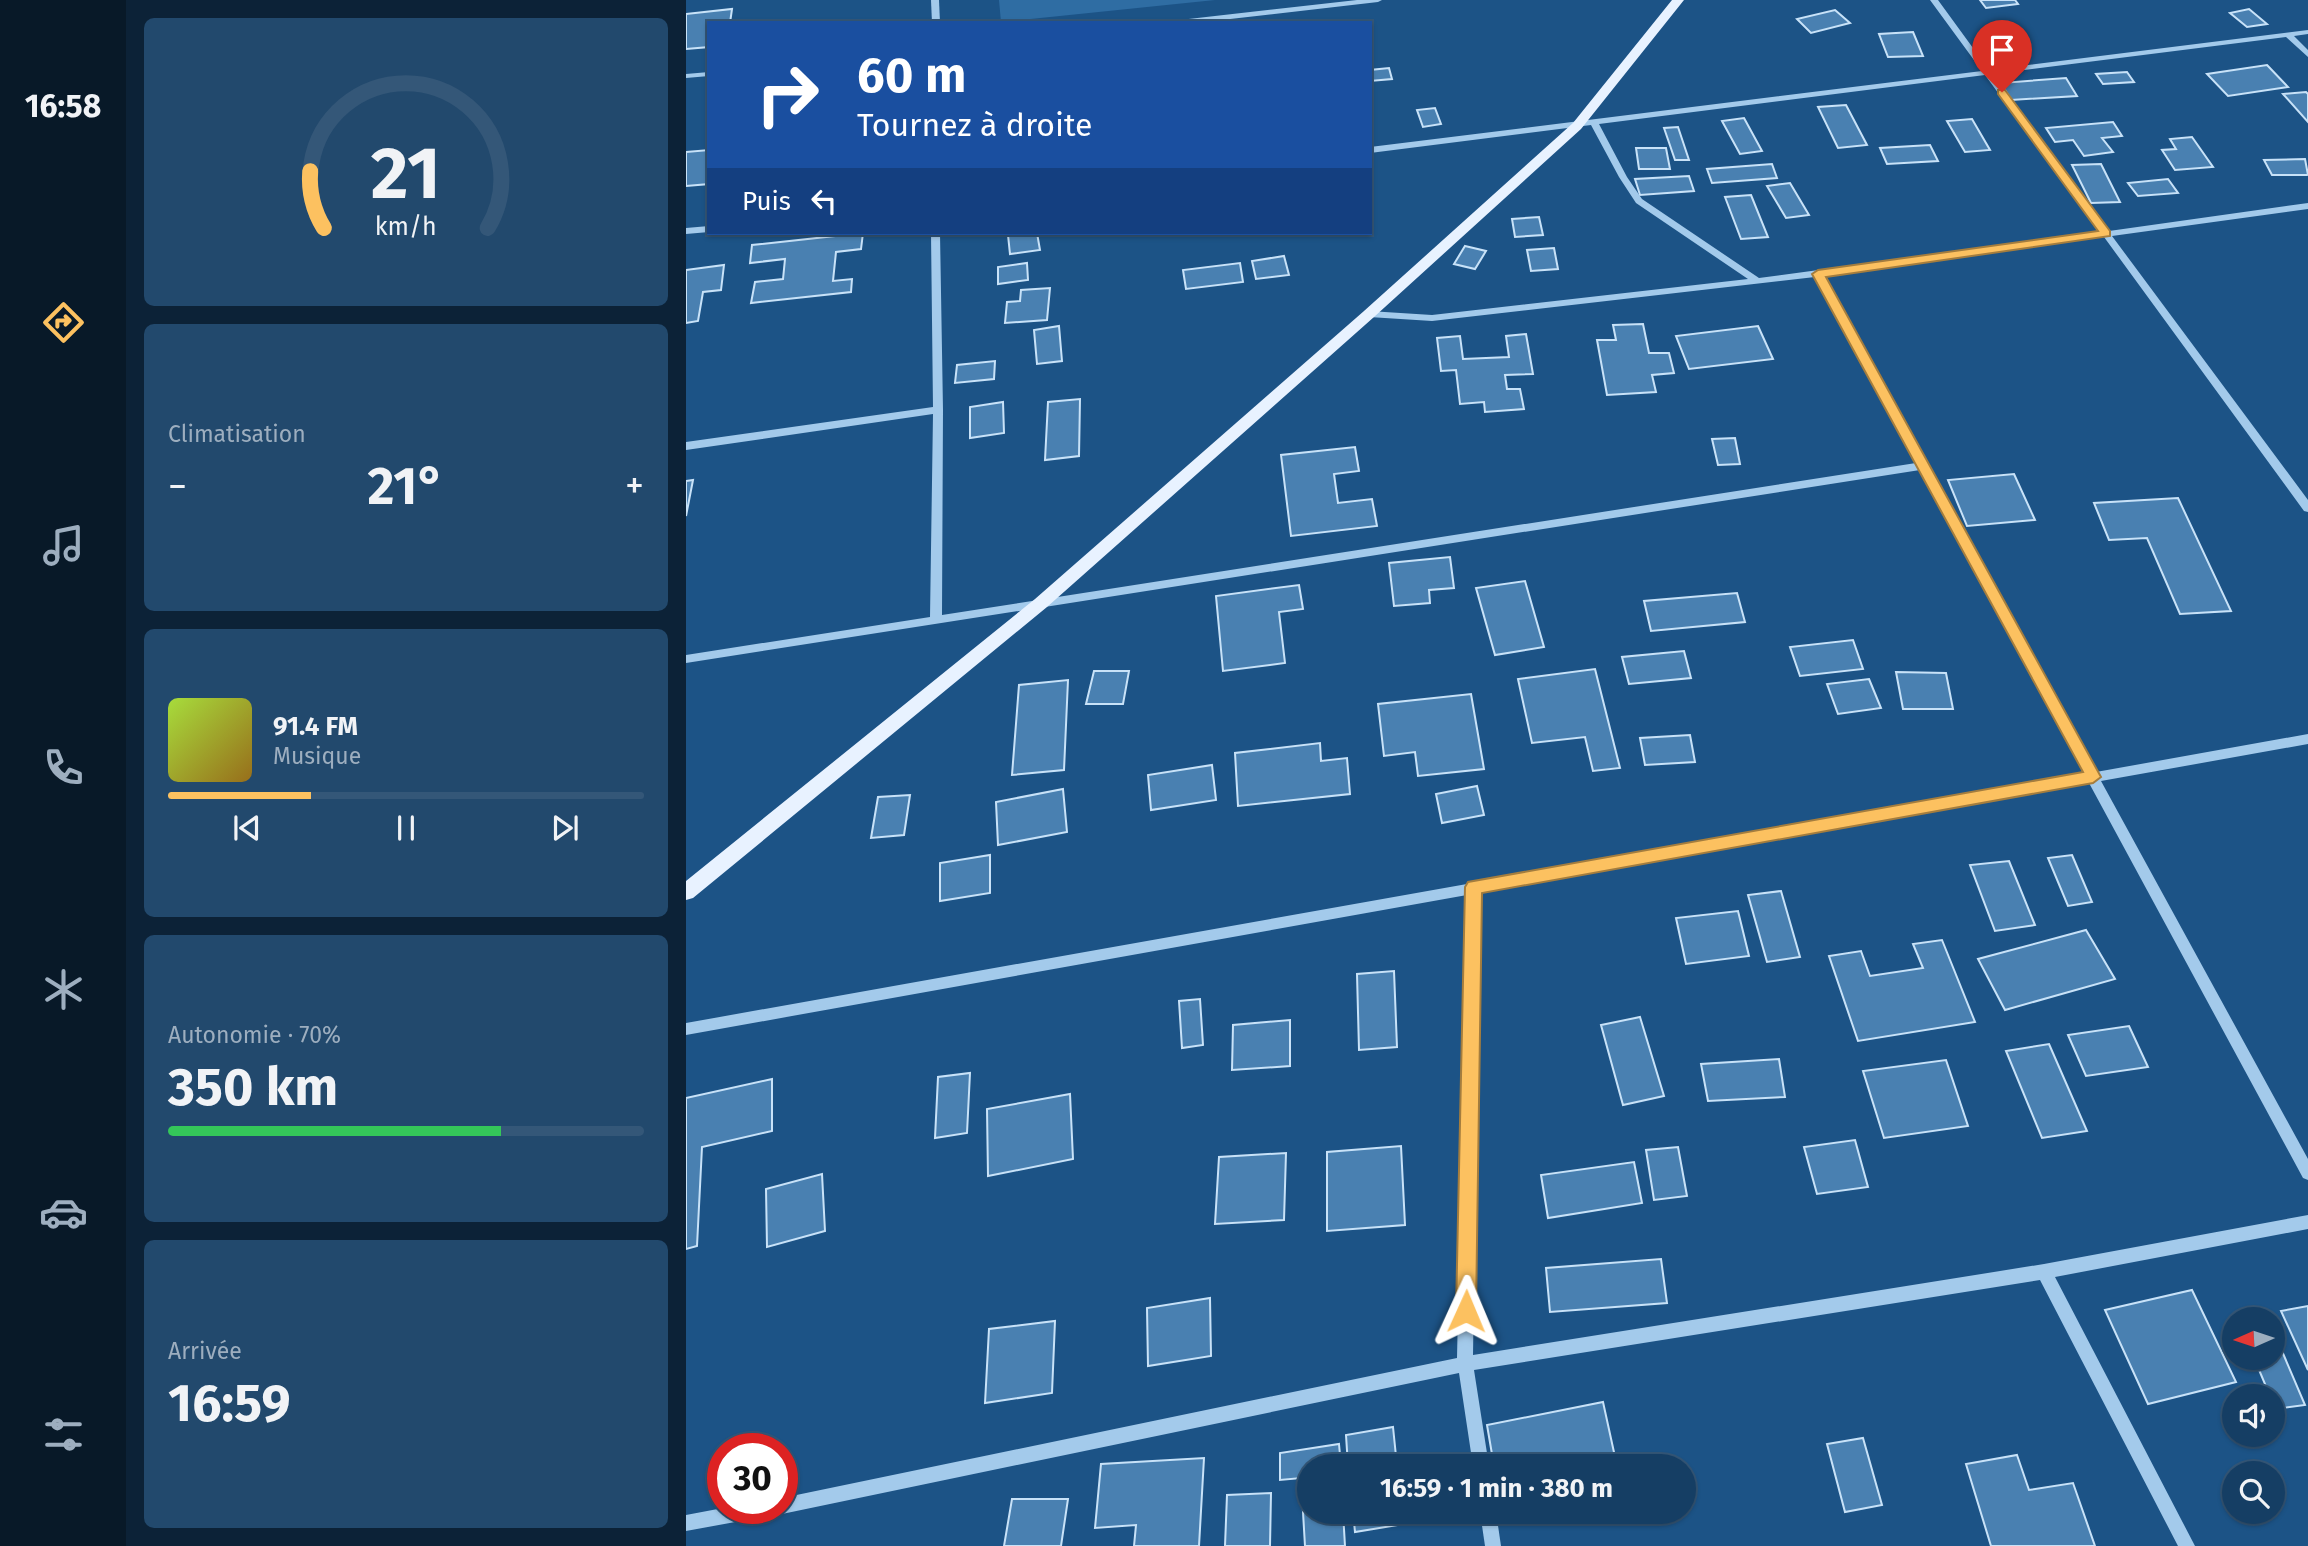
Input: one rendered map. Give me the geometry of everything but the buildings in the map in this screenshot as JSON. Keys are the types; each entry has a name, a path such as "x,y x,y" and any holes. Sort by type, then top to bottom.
{"main road":[{"path":"686,892 1041,603 1369,314 1577,126 1678,0"}],"street":[{"path":"935,0 936,21"},
{"path":"1189,21 1378,0"},
{"path":"1934,0 2308,508"},
{"path":"1372,150 1595,124 2308,32"},
{"path":"2288,35 2308,55"},
{"path":"686,76 707,74"},
{"path":"1595,124 1639,201 1757,281"},
{"path":"1369,314 1432,318 1818,274 2308,206"},
{"path":"686,232 707,229"},
{"path":"936,235 936,620"},
{"path":"1818,274 2308,1173"},
{"path":"686,446 938,410"},
{"path":"686,659 1923,466"},
{"path":"686,1029 2308,739"},
{"path":"1474,887 1465,1364 1479,1454"},
{"path":"798,1503 1465,1364 2044,1272 2308,1222"},
{"path":"2044,1272 2187,1546"},
{"path":"686,1523 707,1519"},
{"path":"1490,1524 1493,1546"}],"shaded area":[{"path":"999,0 1215,0 1011,21 1001,21"}],"route":[{"path":"1466,1311 1474,887 2093,777 1818,274 2106,234 2002,92"}]}
